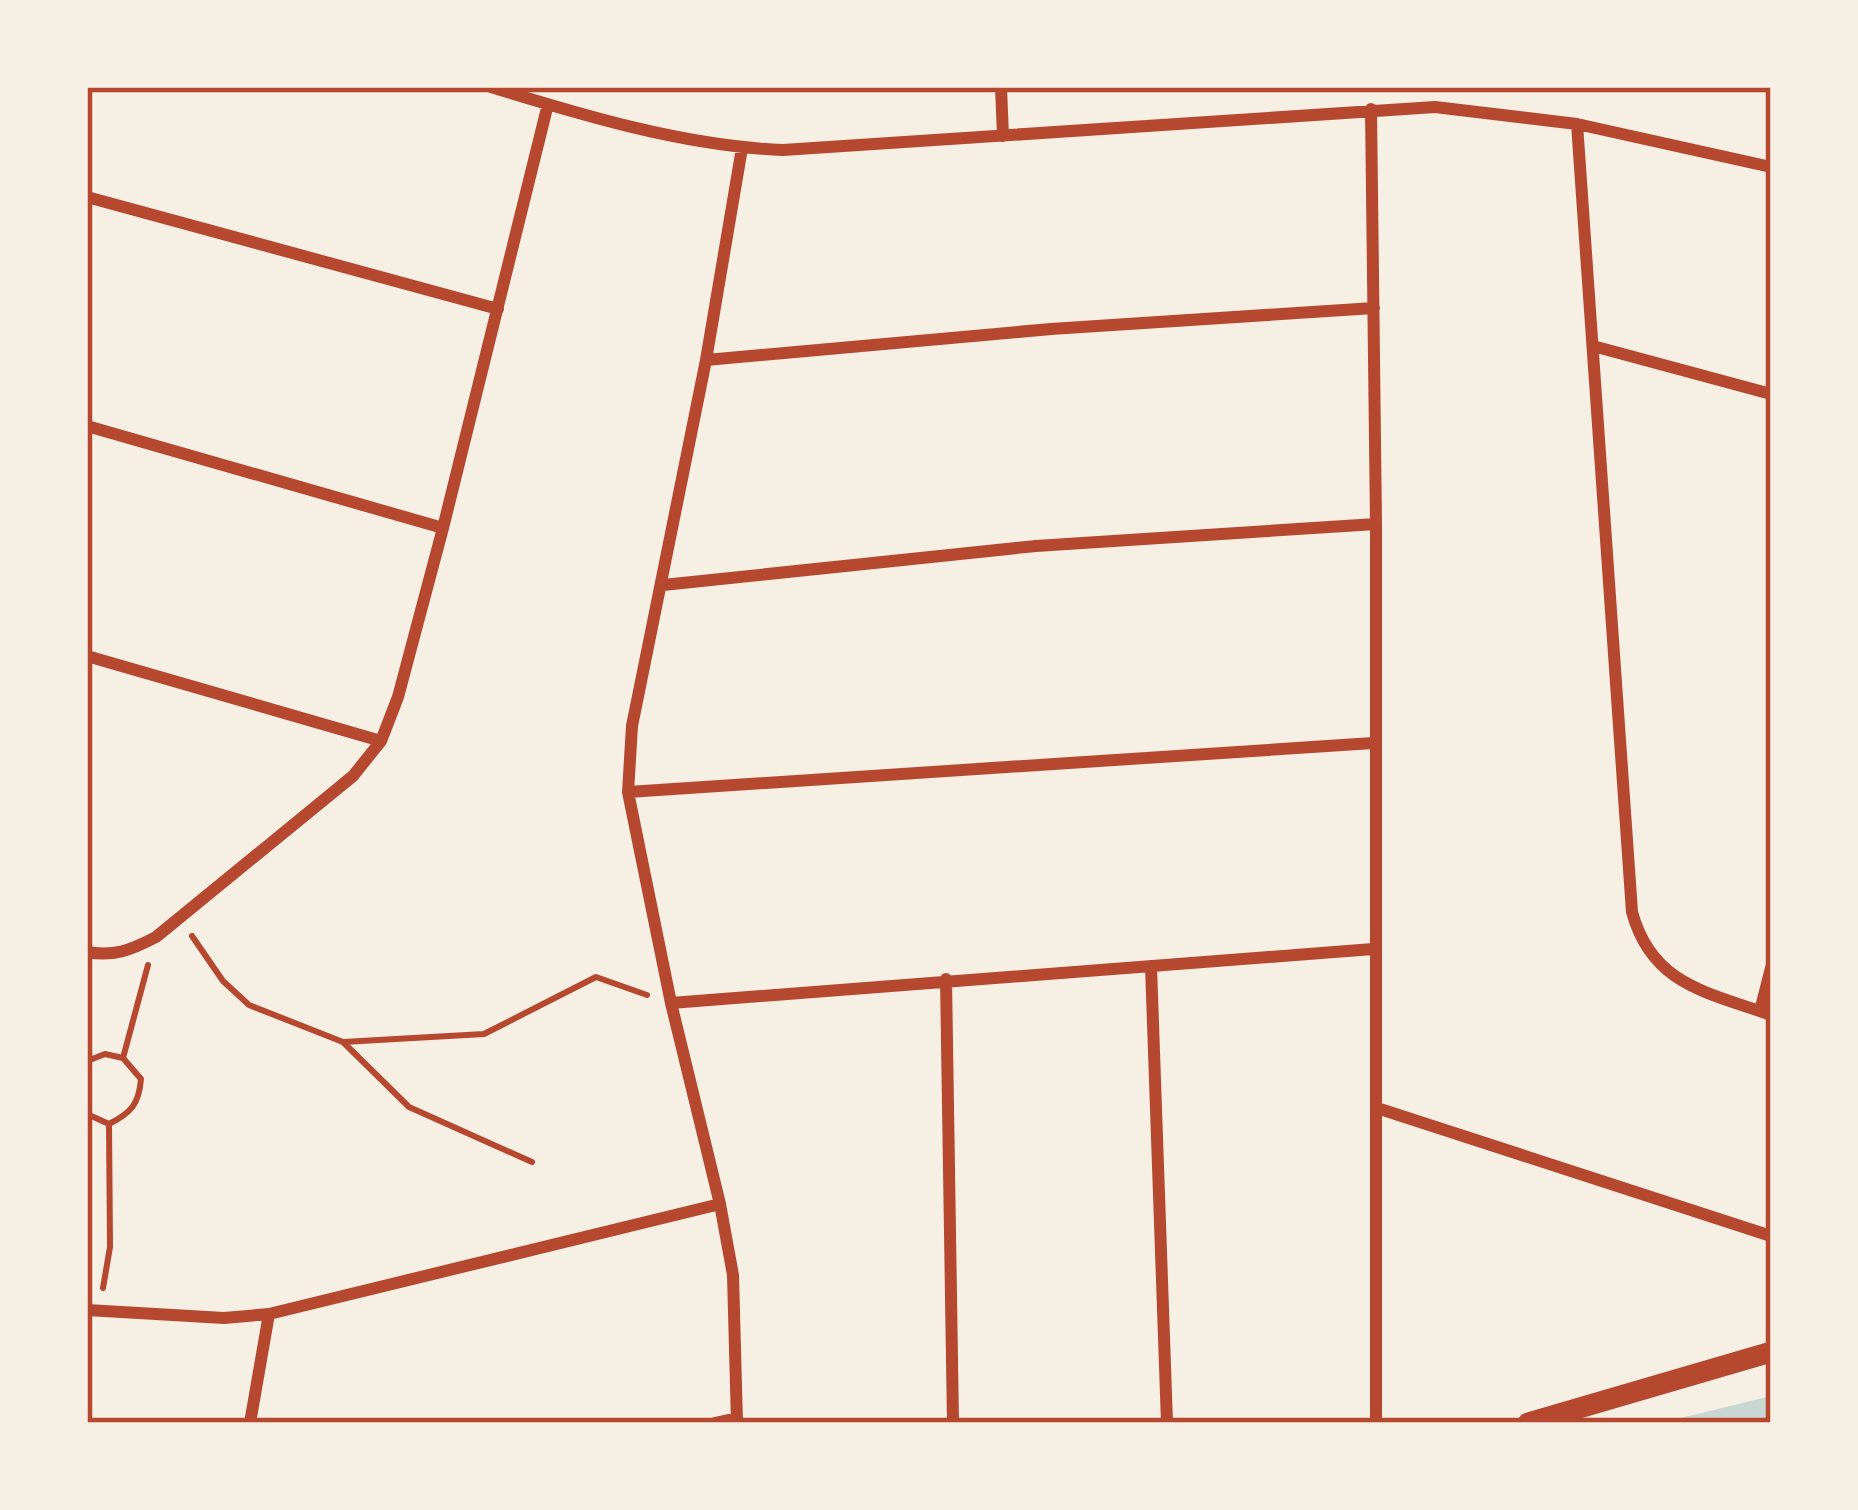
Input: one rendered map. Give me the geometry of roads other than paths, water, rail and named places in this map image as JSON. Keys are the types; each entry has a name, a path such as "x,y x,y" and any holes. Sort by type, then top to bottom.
{"street":[{"path":"491,87 742,148 783,150 1371,109 1478,110 1576,124 1771,167"},
{"path":"1001,87 1004,136"},
{"path":"87,952 106,956 128,952 156,938 353,776 381,741 398,697 443,527 548,104"},
{"path":"1371,109 1376,1423"},
{"path":"1576,124 1632,912 1648,952 1677,980 1766,1013 1771,968"},
{"path":"715,1423 737,1421 733,1275 628,792 632,726 706,360 742,148"},
{"path":"87,197 498,309"},
{"path":"706,360 1051,329 1374,308"},
{"path":"1593,346 1771,394"},
{"path":"87,426 443,527"},
{"path":"663,585 1036,546 1376,524"},
{"path":"87,656 381,741"},
{"path":"628,792 1373,743"},
{"path":"671,1003 1373,950"},
{"path":"1151,966 1167,1423"},
{"path":"946,980 953,1423"},
{"path":"1377,1108 1771,1235"},
{"path":"93,1310 224,1318 269,1314 720,1204"},
{"path":"250,1423 269,1314"},
{"path":"1528,1423 1771,1352"}]}
